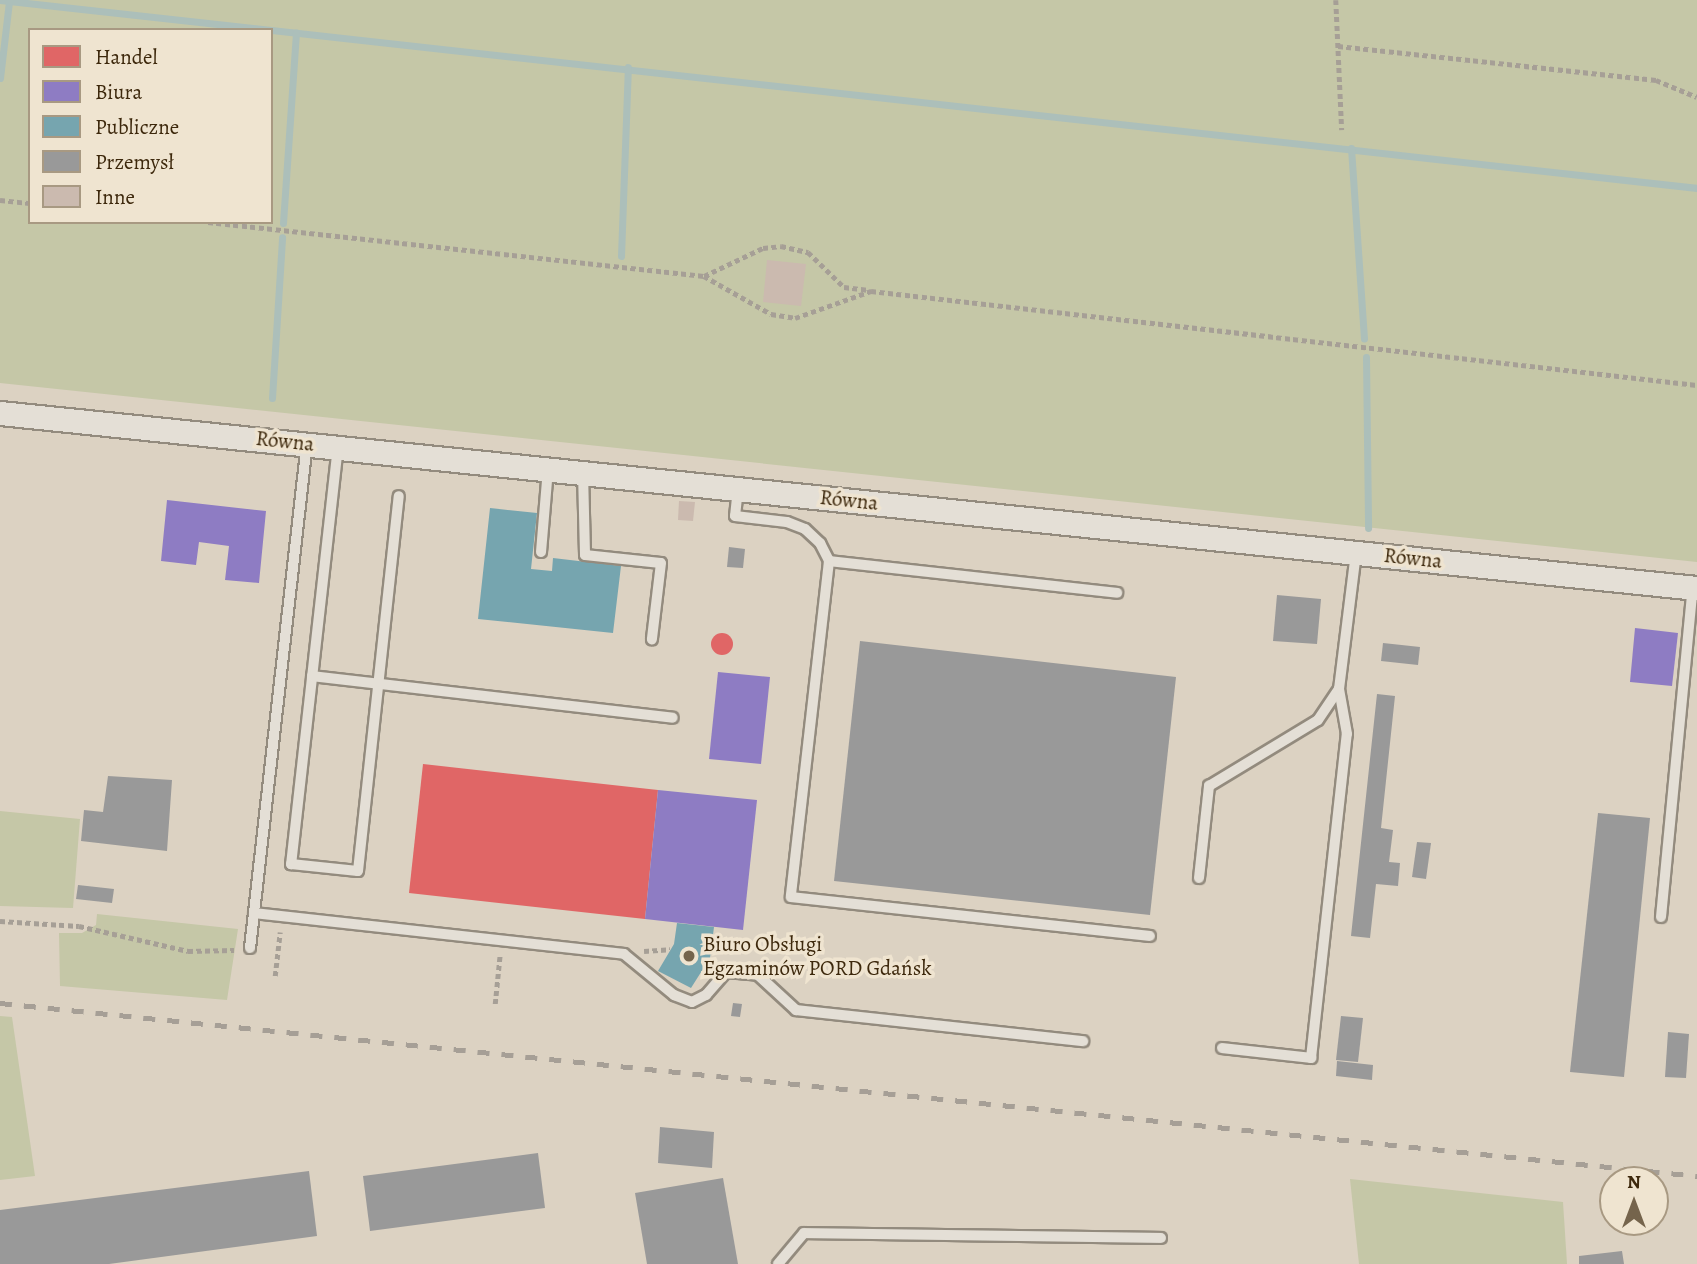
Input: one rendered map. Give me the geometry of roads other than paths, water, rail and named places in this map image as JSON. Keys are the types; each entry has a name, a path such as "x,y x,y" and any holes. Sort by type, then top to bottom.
{"street":[{"name":"Równa","path":"0,413 1695,588"}],"lane":[{"path":"250,948 307,443"},
{"path":"338,446 291,864 358,871 400,496"},
{"path":"541,552 548,468"},
{"path":"583,472 585,555 661,563 652,639"},
{"path":"738,488 734,516 787,522 805,529 820,542 829,561 791,897 1150,936"},
{"path":"1222,1048 1311,1058 1347,734 1339,689 1356,552"},
{"path":"829,561 1117,593"},
{"path":"1661,918 1695,588"},
{"path":"312,676 673,718"},
{"path":"1199,878 1209,786 1318,720 1339,689"},
{"path":"254,913 624,954 674,995 692,1002 706,995 726,972 758,975 796,1010 1083,1041"},
{"path":"778,1264 804,1233 1161,1238"}],"waterway":[{"path":"0,0 253,28"},
{"path":"0,78 9,1"},
{"path":"273,30 1697,188"},
{"path":"283,223 296,32"},
{"path":"621,256 628,67"},
{"path":"1351,148 1364,339"},
{"path":"272,398 282,237"},
{"path":"1366,357 1368,528"}],"railway":[{"path":"0,1003 1697,1176"}],"place":[{"name":"Biuro Obsługi Egzaminów PORD Gdańsk","path":"689,956"}]}
